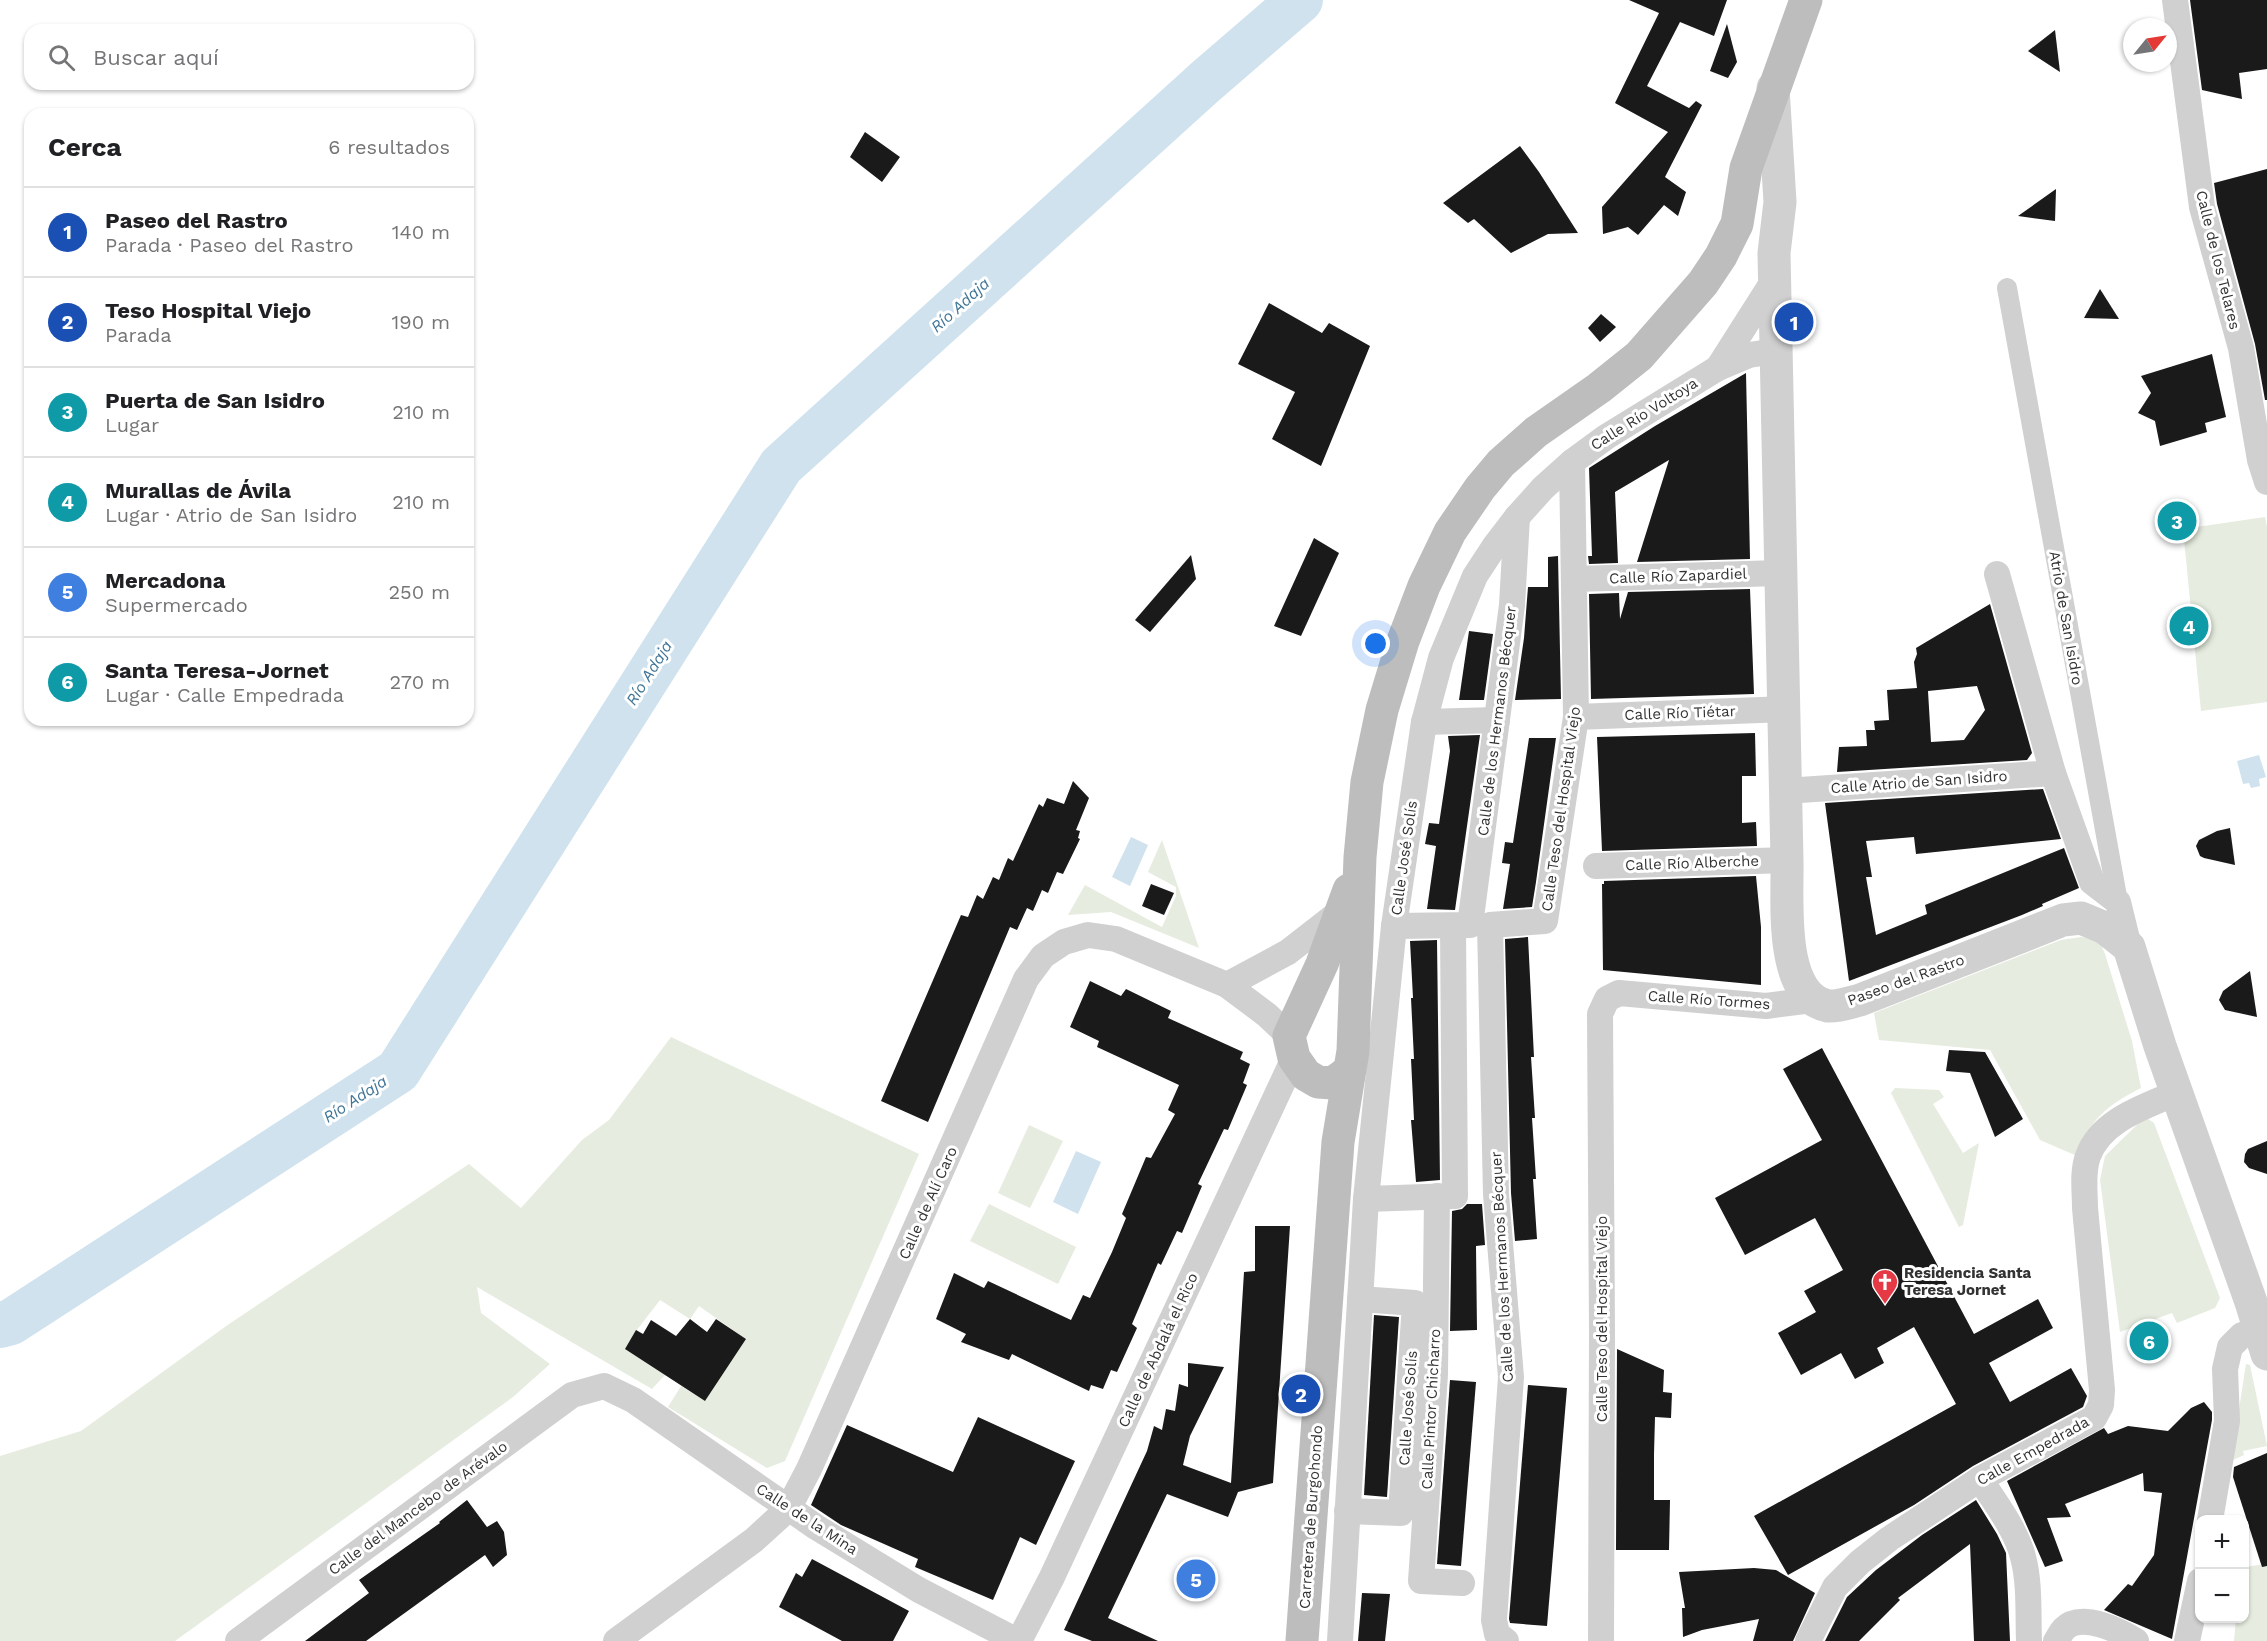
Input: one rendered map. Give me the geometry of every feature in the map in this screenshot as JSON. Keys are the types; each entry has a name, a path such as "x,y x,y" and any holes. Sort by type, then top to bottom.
{"main road":[{"path":"1675,313 1713,226 1746,168 1806,0"},
{"path":"1360,857 1322,964 1308,992 1291,1047 1306,1075 1318,1082 1333,1083 1349,1071 1353,1051 1360,857 1367,782 1382,710 1403,640 1424,586 1450,532 1480,488 1501,463 1536,432 1599,388 1639,356 1709,274 1721,256 1766,237 1746,168"},
{"path":"1308,992 1320,988 1334,988 1344,990 1354,1000"},
{"name":"Carretera de Burgohondo","path":"1302,1641 1338,1142 1349,1071"},
{"name":"Carretera de Burgohondo","path":"1318,1082 1338,1142"}],"street":[{"name":"Calle de los Telares","path":"2175,0 2202,207 2241,348 2265,467"},
{"path":"1766,237 1773,88"},
{"path":"1746,168 1767,182 1766,237 1776,351 1790,957 1798,983 1812,1000"},
{"name":"Calle Río Voltoya","path":"1718,368 1766,237"},
{"name":"Atrio de San Isidro","path":"2007,288 2118,902 2129,947"},
{"name":"Calle Río Voltoya","path":"1572,462 1606,437 1718,368 1749,355 1776,351"},
{"name":"Calle José Solís","path":"1340,1641 1366,1198 1394,926 1424,722 1441,658 1471,585 1516,517 1572,462"},
{"name":"Calle Teso del Hospital Viejo","path":"1394,926 1545,921 1576,717 1572,462"},
{"name":"Calle de los Hermanos Bécquer","path":"1506,1641 1497,1634 1494,1620 1510,1377 1471,925 1512,605 1516,517"},
{"name":"Calle Río Zapardiel","path":"1574,579 1782,573"},
{"path":"1997,574 2053,773 2092,882 2118,902"},
{"name":"Calle Río Tiétar","path":"1576,717 1785,709"},
{"path":"1424,722 1497,720"},
{"name":"Calle Atrio de San Isidro","path":"1785,791 2053,773"},
{"name":"Calle Río Alberche","path":"1596,866 1787,860"},
{"path":"1227,985 1288,952 1343,909"},
{"name":"Paseo del Rastro","path":"1812,1000 1830,1006 1860,1000 2063,920 2081,918 2105,928 2129,947"},
{"name":"Calle Pintor Chicharro","path":"1462,1583 1421,1581 1446,1196 1471,925"},
{"name":"Calle de Alí Caro","path":"616,1641 754,1540 788,1509 809,1470 1026,979 1043,956 1064,942 1088,935 1116,939 1227,985 1267,1015 1291,1047"},
{"path":"2129,947 2176,1093 2265,1337 2242,1335 2230,1347 2225,1369 2227,1421 2211,1515"},
{"name":"Calle Río Tormes","path":"1607,999 1619,993 1766,1006 1812,1000"},
{"name":"Calle Teso del Hospital Viejo","path":"1601,1641 1600,1014 1607,999"},
{"name":"Calle de Abdalá el Rico","path":"1018,1641 1052,1577 1291,1047"},
{"name":"Calle Empedrada","path":"1808,1641 1835,1587 1860,1562 1889,1539 1980,1479 2094,1418 2101,1405 2102,1390 2085,1208 2084,1180 2088,1157 2097,1139 2112,1124 2132,1112 2176,1093"},
{"path":"1366,1198 1446,1196"},
{"name":"Calle José Solís","path":"1347,1511 1401,1513 1415,1304 1360,1299"},
{"name":"Calle de la Mina","path":"604,1386 633,1400 788,1509 919,1590 1018,1641"},
{"name":"Calle del Mancebo de Arévalo","path":"238,1641 572,1395 604,1386"},
{"path":"1980,1479 2012,1531 2023,1556 2029,1641"},
{"path":"2187,1641 2195,1601"},
{"path":"2056,1641 2065,1627 2081,1621 2098,1623 2136,1641"}],"shaded area":[{"path":"2265,517 2267,527 2267,702 2201,711 2183,529"},
{"path":"1162,840 1199,948 1111,912 1068,915 1085,885 1162,927 1176,896 1176,887 1148,872"},
{"path":"2081,937 2099,940 2105,954 2132,1041 2141,1088 2118,1101 2101,1115 2088,1132 2077,1156 2040,1140 1990,1050 1879,1040 1874,1013 2061,940"},
{"path":"671,1037 919,1154 785,1461 767,1468 668,1407 681,1386 705,1401 746,1339 699,1306 690,1319 660,1300 633,1335 626,1349 665,1375 652,1389 477,1287 481,1313 550,1364 513,1397 175,1641 0,1641 0,1456 81,1431 229,1324 469,1164 521,1208 582,1140 609,1120"},
{"path":"1895,1088 1939,1090 1944,1097 1933,1104 1963,1153 1979,1143 1963,1225 1959,1227 1891,1093"},
{"path":"2148,1119 2154,1123 2220,1298 2215,1308 2177,1323 2172,1313 2120,1332 2100,1180 2105,1156 2140,1122"},
{"path":"1029,1125 1063,1141 1030,1208 998,1193"},
{"path":"989,1204 1076,1247 1058,1284 970,1241"},
{"path":"2246,1364 2250,1365 2267,1446 2243,1451 2244,1455 2231,1461"},
{"path":"2265,1564 2267,1567 2267,1641 2234,1641 2236,1623 2249,1623 2249,1566"}],"water":[{"path":"2259,755 2266,777 2259,779 2260,786 2251,788 2249,783 2243,784 2237,761"},
{"path":"1131,837 1148,845 1130,886 1112,877"},
{"path":"1076,1151 1101,1162 1078,1214 1053,1202"}],"building":[{"path":"1629,0 1727,0 1714,36 1680,22 1647,86 1689,108 1696,101 1702,105 1665,177 1686,192 1678,216 1664,205 1638,235 1628,227 1603,234 1602,207 1668,132 1615,103 1659,13"},
{"path":"2190,0 2267,0 2267,69 2239,73 2242,99 2202,90"},
{"path":"1727,24 1737,62 1728,78 1710,71"},
{"path":"2055,30 2060,72 2028,51"},
{"path":"865,132 900,157 882,182 850,157"},
{"path":"1520,146 1578,233 1548,234 1511,253 1474,219 1468,223 1443,203"},
{"path":"2267,169 2267,400 2265,400 2255,344 2217,204 2214,183"},
{"path":"2056,189 2055,221 2018,216"},
{"path":"2100,289 2119,319 2084,318"},
{"path":"1269,303 1322,333 1329,323 1370,346 1321,466 1272,439 1295,392 1238,364"},
{"path":"1601,314 1616,327 1600,342 1588,328"},
{"path":"2212,354 2226,417 2205,423 2207,432 2160,446 2155,421 2138,413 2151,393 2141,376"},
{"path":"1746,373 1750,559 1637,562 1669,460 1615,492 1618,563 1589,564 1588,556 1592,556 1589,468"},
{"path":"1314,538 1339,553 1301,636 1274,626"},
{"path":"1191,555 1196,579 1150,632 1135,620"},
{"path":"1558,556 1561,699 1515,700 1524,638 1528,587 1548,587 1548,557"},
{"path":"1750,589 1754,694 1591,699 1589,594 1619,593 1620,619 1628,592"},
{"path":"1990,604 2032,753 2027,760 1837,772 1839,747 1867,746 1866,730 1875,730 1874,721 1889,720 1887,690 1917,688 1914,662 1917,654 1916,648","holes":["1977,686 1985,710 1964,740 1931,742 1928,691"]},
{"path":"1469,631 1493,634 1484,700 1459,700"},
{"path":"1755,733 1756,776 1742,776 1742,823 1756,822 1757,846 1602,851 1597,737"},
{"path":"1480,735 1455,910 1427,909 1436,846 1425,844 1429,823 1439,824 1450,751 1448,736"},
{"path":"1529,738 1556,738 1536,882 1532,907 1503,909 1510,864 1502,863 1505,842 1513,843"},
{"path":"1073,781 1089,798 1076,830 1080,831 1078,838 1080,839 1063,874 1057,872 1048,893 1042,890 1033,911 1027,908 1017,930 1010,927 928,1122 881,1101 961,915 968,917 977,895 983,899 993,877 999,880 1008,858 1013,861 1039,804 1043,807 1047,798 1064,804"},
{"path":"2043,789 2061,839 1916,854 1914,837 1866,841 1872,877 1866,877 1876,935 1927,914 1925,905 2064,848 2079,888 2022,915 1849,981 1825,803"},
{"path":"2230,828 2235,865 2200,856 2196,846 2199,840 2217,831"},
{"path":"1756,876 1761,927 1761,985 1603,970 1602,884 1604,881"},
{"path":"1151,884 1174,893 1164,915 1142,906"},
{"path":"1528,937 1534,1057 1531,1057 1536,1179 1533,1179 1537,1239 1515,1241 1511,1193 1505,939"},
{"path":"1437,940 1440,1180 1416,1182 1411,1120 1414,1120 1411,1059 1414,1059 1410,941"},
{"path":"2250,971 2257,1017 2225,1010 2219,1000 2223,991"},
{"path":"1090,981 1121,996 1126,989 1171,1011 1168,1018 1243,1052 1240,1059 1250,1064 1243,1083 1247,1085 1228,1130 1224,1129 1198,1184 1202,1186 1182,1233 1177,1231 1161,1265 1158,1263 1132,1324 1137,1328 1117,1372 1111,1370 1103,1389 1091,1385 1089,1391 1012,1354 1009,1360 961,1342 966,1334 936,1319 954,1273 984,1288 988,1281 1071,1320 1083,1295 1090,1298 1126,1218 1122,1214 1146,1157 1151,1158 1175,1114 1168,1110 1179,1085 1097,1047 1099,1041 1070,1027"},
{"name":"Residencia Santa Teresa Jornet","path":"1822,1048 1974,1334 2038,1299 2053,1328 1989,1363 2010,1402 2071,1368 2087,1396 2083,1407 1973,1466 1914,1505 1788,1575 1754,1516 1956,1404 1914,1327 1877,1348 1884,1363 1855,1379 1841,1353 1801,1375 1778,1333 1816,1312 1804,1291 1843,1270 1815,1218 1745,1255 1715,1198 1822,1140 1783,1069"},
{"path":"1949,1050 1985,1052 2023,1119 1995,1137 1970,1073 1946,1071"},
{"path":"2267,1141 2267,1174 2249,1168 2244,1162 2248,1149"},
{"path":"1467,1204 1482,1204 1485,1245 1476,1246 1477,1330 1450,1331 1452,1211 1462,1209"},
{"path":"1255,1226 1290,1226 1273,1483 1238,1492 1228,1517 1167,1494 1108,1618 1158,1641 1092,1641 1064,1630 1147,1451 1154,1426 1162,1430 1166,1409 1175,1411 1179,1384 1188,1387 1188,1363 1224,1367 1190,1436 1183,1465 1231,1483 1244,1272 1255,1271"},
{"path":"1374,1315 1399,1317 1387,1497 1364,1495"},
{"path":"690,1319 707,1332 716,1319 746,1339 705,1401 625,1349 636,1330 643,1334 651,1320 676,1336"},
{"path":"1617,1349 1664,1370 1663,1392 1672,1393 1671,1418 1655,1417 1654,1454 1654,1500 1670,1500 1669,1550 1616,1550"},
{"path":"1450,1380 1476,1382 1461,1566 1437,1564"},
{"path":"1528,1385 1567,1388 1547,1626 1510,1623 1509,1619"},
{"path":"2204,1402 2212,1412 2212,1420 2172,1639 2104,1610 2128,1584 2132,1586 2154,1555 2162,1493 2144,1491 2143,1473 2065,1504 2071,1517 2047,1518 2063,1561 2045,1567 2007,1481 2104,1428 2108,1434 2128,1426 2168,1431 2191,1408"},
{"path":"978,1417 1075,1461 1036,1545 1020,1537 993,1600 915,1567 918,1559 841,1525 811,1505 847,1425 953,1472"},
{"path":"2267,1453 2267,1566 2262,1567 2249,1527 2249,1515 2245,1515 2233,1477 2234,1467"},
{"path":"467,1500 487,1527 497,1521 504,1532 507,1555 493,1567 485,1555 366,1641 305,1641 369,1593 359,1580 440,1523"},
{"path":"1976,1500 2006,1553 2010,1641 1974,1641 1970,1544 1898,1598 1900,1600 1859,1641 1825,1641 1847,1597 1876,1570 1922,1535"},
{"path":"812,1559 909,1611 893,1641 842,1641 779,1607 796,1573 802,1577"},
{"path":"1754,1568 1776,1570 1815,1593 1793,1641 1753,1641 1759,1619 1702,1630 1683,1637 1682,1608 1685,1608 1679,1572"},
{"path":"1362,1593 1390,1594 1385,1641 1358,1641"}],"waterway":[{"name":"Río Adaja","path":"0,1325 11,1322 398,1071 781,466 1205,82 1300,0"}],"place":[{"name":"Paseo del Rastro","path":"1794,322"},
{"name":"Puerta de San Isidro","path":"2177,521"},
{"name":"Murallas de Ávila","path":"2189,626"},
{"name":"Residencia Santa Teresa Jornet","path":"1885,1305"},
{"name":"Santa Teresa-Jornet","path":"2149,1341"},
{"name":"Teso Hospital Viejo","path":"1301,1394"},
{"name":"Mercadona","path":"1196,1579"}]}
